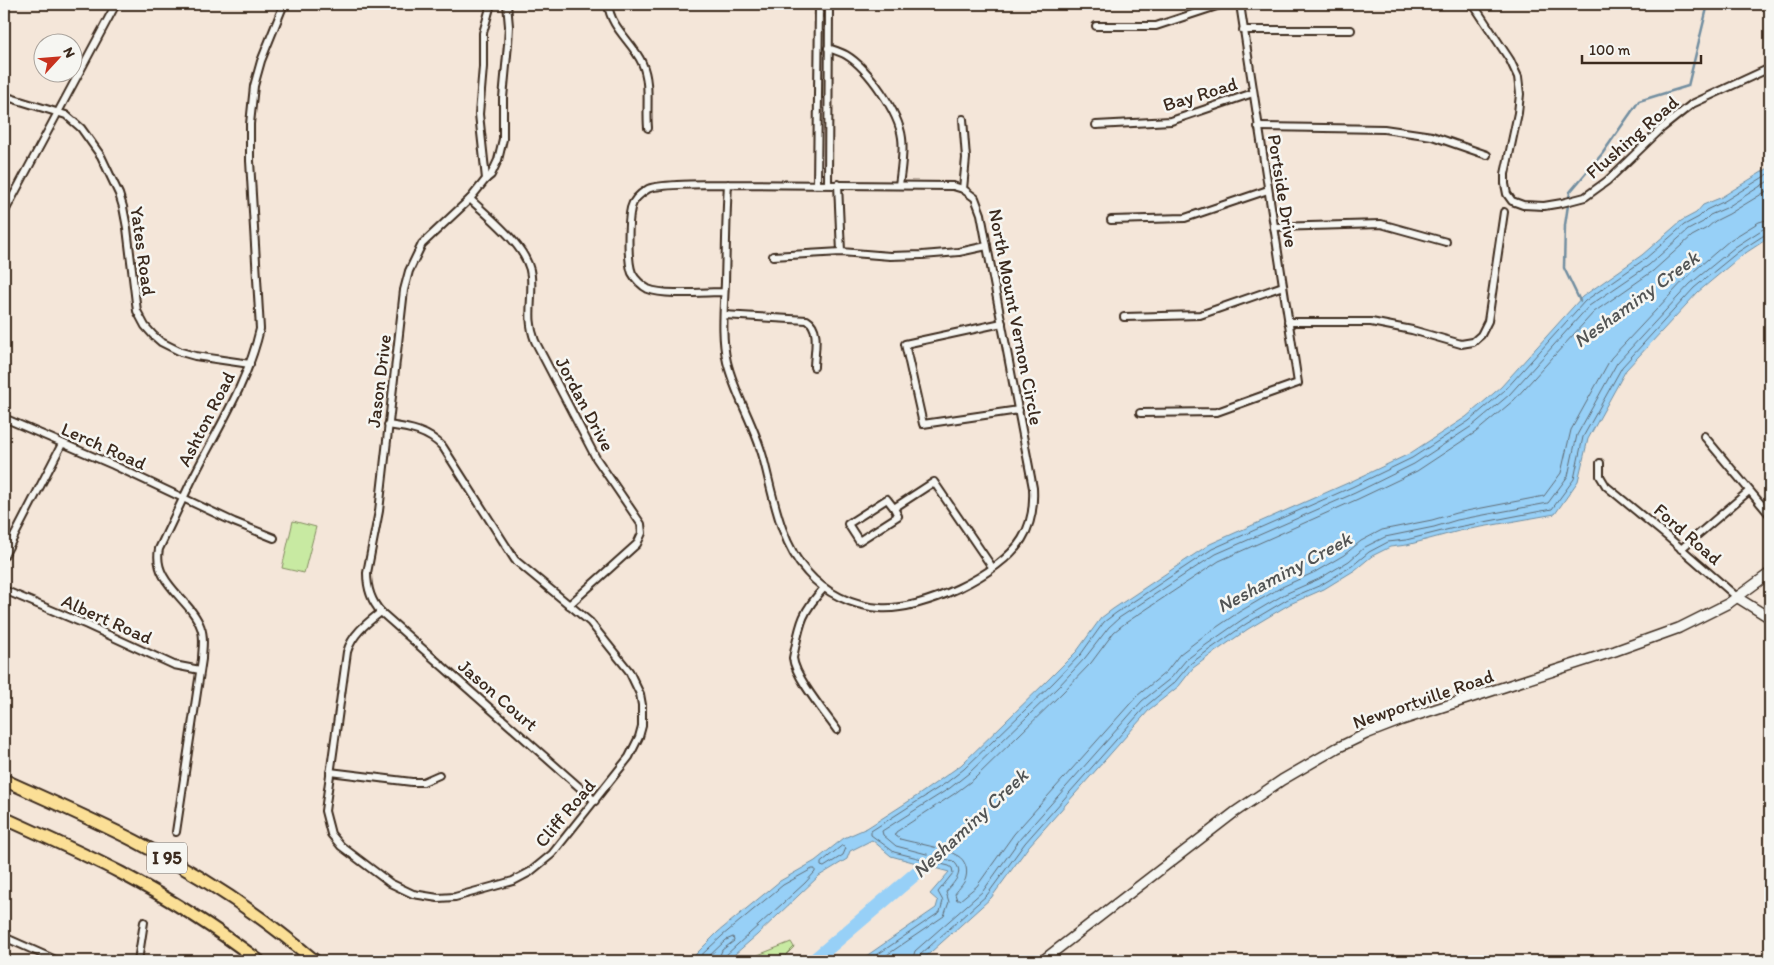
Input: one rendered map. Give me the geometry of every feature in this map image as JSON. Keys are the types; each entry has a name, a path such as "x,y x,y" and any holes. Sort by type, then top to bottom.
{"highway":[{"name":"I 95","path":"4,780 118,832 188,870 262,919 315,961"},
{"name":"I 95","path":"4,818 95,860 145,886 194,915 259,961"}],"main road":[{"name":"Newportville Road","path":"1042,961 1202,836 1241,808 1298,770 1351,741 1402,720 1656,637 1711,613 1738,598 1770,573"},
{"name":"Ford Road","path":"1738,598 1770,618"}],"street":[{"path":"4,213 116,4"},
{"name":"Ashton Road","path":"176,832 203,643 202,629 194,615 164,577 158,561 159,549 250,364 260,329 250,161 250,124 254,86 261,61 284,4"},
{"path":"486,179 479,114 483,67 483,33 491,4"},
{"name":"Jason Drive","path":"381,612 371,597 367,572 379,511 404,290 409,271 422,244 470,199 491,175 498,160 503,140 503,98 509,26 507,4"},
{"path":"608,4 611,19 642,64 647,88 648,128"},
{"path":"817,184 819,4"},
{"path":"828,184 829,4"},
{"path":"1096,26 1156,26 1223,4"},
{"name":"Portside Drive","path":"1140,413 1217,412 1298,384 1240,4"},
{"name":"Flushing Road","path":"1474,4 1510,60 1518,77 1520,94 1505,174 1505,184 1507,194 1512,201 1523,205 1544,206 1575,200 1585,196 1607,181 1662,128 1692,104 1770,68"},
{"path":"1243,30 1351,30"},
{"path":"828,48 847,56 860,69 882,93 899,124 903,140 900,185"},
{"name":"Bay Road","path":"1096,125 1171,121 1253,93"},
{"name":"Yates Road","path":"4,96 58,112 74,121 91,140 101,156 119,194 128,228 135,306 140,319 146,326 161,342 181,352 195,356 250,364"},
{"path":"724,292 660,291 649,289 636,279 631,269 630,222 631,208 642,193 652,187 728,184 942,185 963,189 966,158 963,119"},
{"path":"1258,127 1384,129 1432,136 1487,155"},
{"name":"North Mount Vernon Circle","path":"728,184 724,292 726,359 732,381 759,442 788,545 794,557 824,588 839,597 864,606 887,608 932,600 954,590 992,567 1014,549 1021,539 1032,514 1033,488 988,246 978,204 975,198 963,189"},
{"path":"838,184 841,252"},
{"path":"1111,220 1185,218 1268,190"},
{"name":"Jordan Drive","path":"470,199 515,243 526,258 531,276 529,317 535,341 596,458 637,516 643,528 637,544 569,605"},
{"path":"1288,322 1371,322 1412,330 1461,344 1473,342 1481,335 1488,321 1504,212"},
{"path":"1274,227 1380,224 1446,242"},
{"path":"773,256 841,252 890,256 922,255 959,252 988,246"},
{"path":"1124,317 1200,315 1283,286"},
{"path":"724,315 807,320 812,322 816,330 814,367"},
{"path":"1002,324 905,344 923,424 1019,410"},
{"name":"Lerch Road","path":"4,418 274,538"},
{"name":"Cliff Road","path":"381,612 357,633 348,646 327,790 326,818 331,834 341,846 390,883 413,894 426,897 455,896 522,877 542,864 552,854 629,758 636,745 642,726 640,694 629,671 590,622 515,560 451,458 436,439 419,430 388,425"},
{"path":"1704,436 1770,515"},
{"path":"4,556 62,444"},
{"name":"Ford Road","path":"1600,463 1600,476 1606,486 1738,598"},
{"path":"894,508 934,482 992,567"},
{"path":"1681,549 1749,490"},
{"path":"887,499 894,508 898,516 859,541 848,524 887,499"},
{"path":"824,588 802,617 793,658 795,669 837,730"},
{"name":"Albert Road","path":"4,590 174,665 200,670"},
{"name":"Jason Court","path":"381,612 595,801"},
{"path":"330,772 412,782 423,782 439,775"},
{"path":"138,961 144,922"},
{"path":"4,938 58,961"}],"green space":[{"path":"293,521 316,527 304,573 282,568"},
{"path":"791,942 794,947 780,961 752,961 758,955"}],"water":[{"path":"1770,167 1770,237 1741,256 1698,292 1626,370 1588,439 1578,481 1555,514 1459,531 1407,545 1390,547 1372,556 1355,570 1324,589 1290,604 1248,629 1212,654 1193,668 1179,686 1150,709 1029,846 991,898 921,961 859,961 936,908 938,901 930,894 949,872 891,856 872,840 850,851 847,859 819,876 727,961 689,961 718,932 780,881 815,861 844,838 867,828 917,796 961,765 1077,651 1101,618 1113,609 1210,544 1409,454 1466,417 1501,387 1582,297 1642,255 1681,221 1696,213 1703,205 1720,198"}],"waterway":[{"path":"1580,301 1564,268 1565,225 1570,192 1602,154 1639,101 1688,86 1708,4"},
{"name":"Neshaminy Creek","path":"813,961 940,853"}]}
